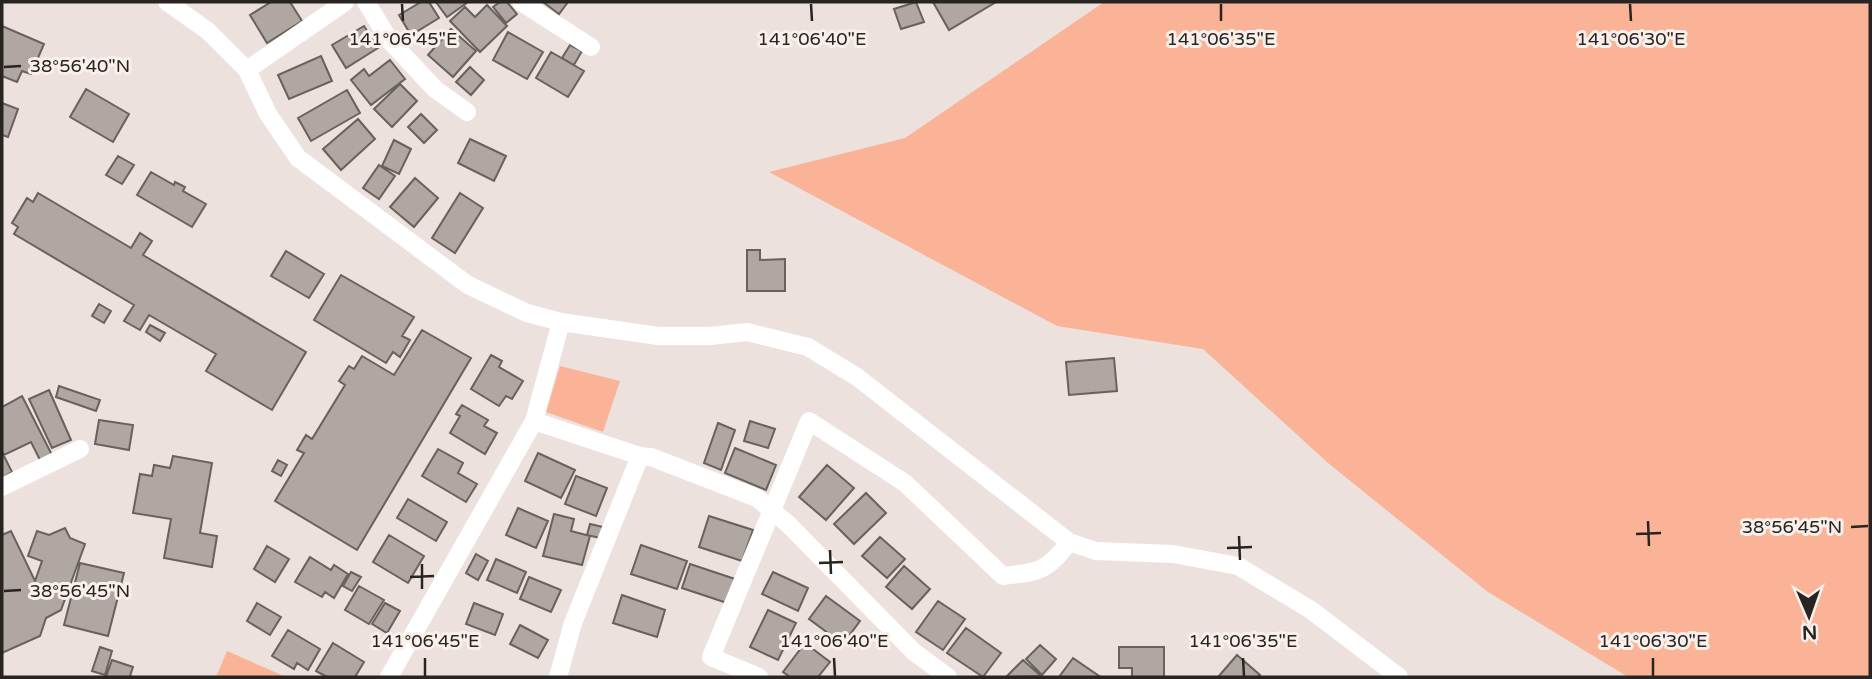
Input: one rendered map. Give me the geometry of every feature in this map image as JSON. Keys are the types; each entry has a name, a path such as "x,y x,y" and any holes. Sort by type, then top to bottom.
{"street":[{"path":"167,2 208,31 247,70 268,114 298,158 468,285 527,313 561,322 658,336 710,337 747,332 808,347 857,377 1069,542 1096,551 1173,554 1238,566 1311,610 1399,677"},
{"path":"247,70 345,2"},
{"path":"366,2 390,41 435,89 467,112"},
{"path":"521,2 591,47"},
{"path":"389,677 534,421 561,322"},
{"path":"534,421 640,456 652,457 757,498 914,652 948,677"},
{"path":"760,677 711,657 808,421 905,483 1003,576 1037,572 1047,567 1069,542"},
{"path":"2,487 80,449"},
{"path":"558,677 573,623 640,456"}],"shaded area":[{"path":"1104,2 1870,2 1870,677 1628,677 1488,592 1328,463 1203,349 1057,326 769,172 905,138"},
{"path":"560,366 620,381 603,432 546,412"},
{"path":"227,651 286,677 216,677"}],"building":[{"path":"271,2 290,2 302,21 267,43 250,15"},
{"path":"421,2 429,2 439,18 411,35 399,15"},
{"path":"436,2 468,2 447,17"},
{"path":"500,2 507,2 517,14 506,23 493,7"},
{"path":"543,2 568,2 559,14"},
{"path":"916,2 924,22 901,29 894,9"},
{"path":"933,2 996,2 949,30"},
{"path":"487,5 507,26 480,52 450,21 465,7 475,17"},
{"path":"2,26 44,44 31,74 22,71 17,82 2,76"},
{"path":"364,26 378,48 346,68 332,45"},
{"path":"451,29 476,51 453,77 428,55"},
{"path":"508,32 543,52 527,79 493,60"},
{"path":"570,45 582,51 574,65 562,58"},
{"path":"551,52 584,71 568,97 536,78"},
{"path":"321,56 332,81 289,99 278,75"},
{"path":"390,60 405,79 371,105 351,80 364,69 369,76"},
{"path":"470,67 484,80 471,95 456,82"},
{"path":"400,84 417,101 392,127 374,109"},
{"path":"86,89 129,114 113,142 70,117"},
{"path":"347,90 360,113 311,141 298,118"},
{"path":"2,103 18,109 8,137 2,135"},
{"path":"421,114 437,130 424,143 408,127"},
{"path":"358,119 375,139 341,170 323,149"},
{"path":"470,139 506,156 494,181 458,163"},
{"path":"394,140 411,149 399,174 382,166"},
{"path":"118,156 134,165 122,184 106,175"},
{"path":"379,165 395,176 379,199 363,188"},
{"path":"151,172 174,185 175,182 185,187 183,191 206,204 192,227 137,195"},
{"path":"415,178 438,198 414,227 390,207"},
{"path":"38,193 131,248 140,233 152,241 143,255 306,352 272,410 206,371 216,354 149,315 140,330 124,321 134,305 14,234 18,227 12,223 27,198 33,202"},
{"path":"460,193 483,208 455,253 432,238"},
{"path":"747,250 760,250 760,260 785,259 785,291 747,291"},
{"path":"286,251 324,274 309,298 271,276"},
{"path":"341,275 414,317 402,336 410,340 400,357 393,352 386,363 314,320"},
{"path":"99,304 111,311 104,323 92,316"},
{"path":"150,325 165,333 160,341 146,332"},
{"path":"422,330 471,358 357,550 275,501 304,453 297,450 306,435 312,439 345,385 339,381 349,366 354,369 362,356 394,375"},
{"path":"491,355 502,361 499,367 523,381 512,399 506,396 499,406 471,389"},
{"path":"1114,358 1117,391 1069,395 1066,362"},
{"path":"59,386 100,400 96,411 56,397"},
{"path":"49,390 71,440 52,448 29,399"},
{"path":"22,396 52,455 40,460 31,442 4,455 2,451 2,407"},
{"path":"462,405 488,420 484,426 497,433 485,454 450,433 460,416 456,414"},
{"path":"99,420 133,425 129,450 95,444"},
{"path":"750,421 775,429 768,448 744,441"},
{"path":"718,423 735,430 721,470 704,463"},
{"path":"735,448 776,465 766,490 725,473"},
{"path":"438,449 463,463 458,473 477,484 466,502 422,476"},
{"path":"2,452 12,472 2,478"},
{"path":"538,453 575,470 561,498 525,481"},
{"path":"173,456 212,463 200,533 217,536 212,567 164,558 171,519 133,513 140,474 152,476 154,465 170,468"},
{"path":"278,460 287,465 281,476 272,471"},
{"path":"827,465 854,488 826,520 799,497"},
{"path":"576,476 607,488 596,516 565,504"},
{"path":"866,493 886,513 854,544 834,524"},
{"path":"408,499 447,522 436,541 397,518"},
{"path":"518,508 548,521 536,548 506,535"},
{"path":"554,514 574,519 571,531 590,536 582,565 543,556"},
{"path":"709,516 753,530 742,561 699,547"},
{"path":"590,524 603,527 600,538 587,535"},
{"path":"65,528 70,538 85,544 61,610 46,618 40,636 2,653 2,535 11,531 35,581 42,561 28,556 37,531 49,535"},
{"path":"389,535 424,556 408,583 373,562"},
{"path":"880,537 905,559 887,578 862,556"},
{"path":"641,545 687,561 677,589 631,574"},
{"path":"267,546 289,559 275,582 254,569"},
{"path":"476,554 488,561 478,580 466,573"},
{"path":"310,557 331,570 334,565 348,574 334,598 325,592 322,597 295,582"},
{"path":"496,559 526,572 517,593 487,580"},
{"path":"80,563 124,573 108,636 64,625"},
{"path":"690,564 741,581 733,605 682,588"},
{"path":"904,566 930,589 912,609 886,587"},
{"path":"351,572 361,577 352,591 343,586"},
{"path":"773,572 808,588 798,611 762,594"},
{"path":"529,577 561,590 551,612 520,599"},
{"path":"359,586 384,600 369,624 345,610"},
{"path":"622,595 665,610 657,637 613,623"},
{"path":"826,596 860,621 843,644 809,619"},
{"path":"938,601 965,619 943,650 916,632"},
{"path":"257,603 281,617 270,635 247,621"},
{"path":"385,603 400,611 387,633 372,624"},
{"path":"474,603 503,614 495,635 466,624"},
{"path":"768,610 796,623 778,660 750,647"},
{"path":"520,625 548,640 538,658 510,644"},
{"path":"966,628 1001,653 983,677 947,653"},
{"path":"288,630 320,649 308,670 297,663 294,669 272,656"},
{"path":"333,643 364,662 355,677 327,677 316,671"},
{"path":"805,643 830,662 818,677 790,677 783,672"},
{"path":"1040,645 1056,659 1042,675 1026,659"},
{"path":"100,647 112,651 105,675 92,671"},
{"path":"1119,647 1164,647 1164,677 1132,677 1132,668 1119,668"},
{"path":"1237,655 1260,675 1218,677"},
{"path":"1073,658 1099,676 1059,677"},
{"path":"112,660 133,667 130,676 133,677 106,677"},
{"path":"1023,660 1041,676 1006,677"}]}
